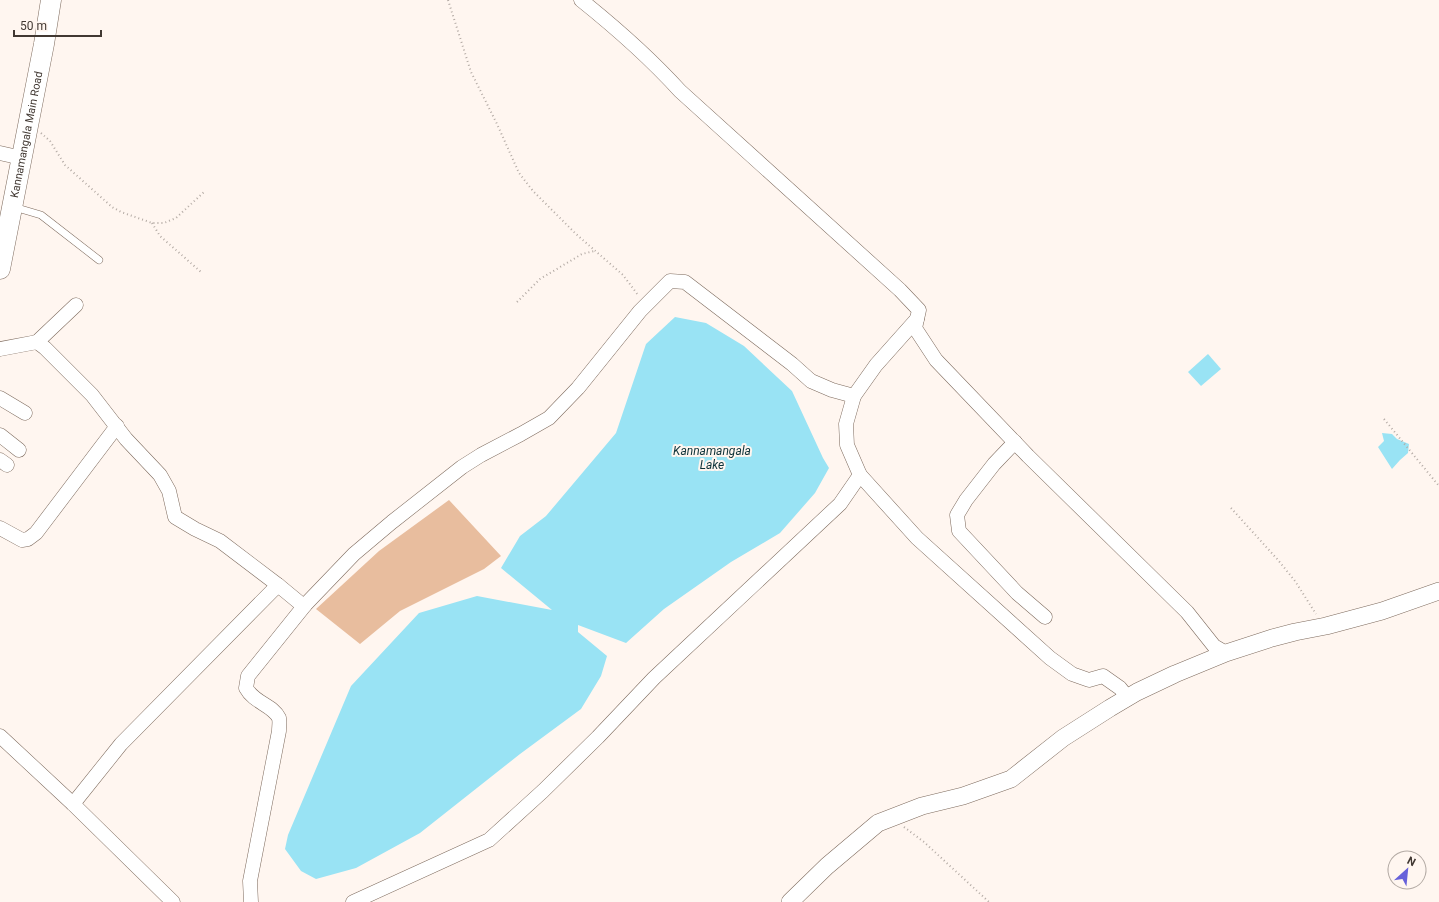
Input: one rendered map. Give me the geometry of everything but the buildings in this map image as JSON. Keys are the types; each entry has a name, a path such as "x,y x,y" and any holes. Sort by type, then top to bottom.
{"main road":[{"name":"Kannamangala Main Road","path":"0,268 51,0"}],"street":[{"path":"581,0 610,23 642,52 680,91 890,281 919,310 915,328 936,360 1015,442 1187,612 1214,646 1226,653"},
{"path":"0,153 22,158"},
{"path":"251,902 250,881 279,731 280,719 274,712 250,696 246,688 248,676 305,605 354,554 462,467 549,418 578,388 640,311 670,281 685,282 792,364 811,381 832,390 854,396"},
{"path":"0,349 37,342 76,306"},
{"path":"917,319 876,365 854,396 846,424 847,445 860,475 917,538 1050,658 1072,674 1089,680 1103,676 1120,688 1128,698"},
{"path":"37,342 45,348 92,395 126,439 160,475 169,491 176,517 195,529 220,541 301,604 305,605"},
{"path":"0,398 25,413"},
{"path":"0,528 22,540 28,539 36,533 117,426"},
{"path":"0,435 19,450"},
{"path":"1015,442 989,470 966,500 957,515 959,531 1017,593 1045,617"},
{"path":"353,902 489,840 570,764 654,678 840,504 860,475"},
{"path":"73,804 121,744 278,585"},
{"path":"790,902 832,861 878,824 922,806 963,796 1011,779 1063,738 1128,698 1175,674 1226,653 1287,634 1326,626 1382,611 1439,591"},
{"path":"0,736 73,804 173,902"}],"lane":[{"path":"12,206 41,215 99,260"}],"path":[{"path":"448,0 472,72 518,173 548,207 594,251 623,275 636,290 641,300 640,311"},
{"path":"28,126 43,134 65,165 112,207 121,212 152,222 164,223 176,218 204,192"},
{"path":"152,222 160,236 201,272"},
{"path":"517,302 540,279 582,254 594,251"},
{"path":"1384,419 1439,486"},
{"path":"1231,508 1295,581 1314,612 1326,626"},
{"path":"893,817 924,842 989,902"}],"shaded area":[{"path":"449,500 501,556 484,569 400,611 360,644 316,609 379,551"}],"water":[{"name":"Kannamangala Lake","path":"675,317 706,323 744,346 792,391 829,468 815,493 780,533 731,562 664,609 626,643 578,625 578,632 607,656 601,676 581,709 520,754 420,833 356,868 316,879 301,871 285,849 288,835 351,686 419,613 477,596 552,610 501,568 520,536 546,516 616,433 646,344"},
{"path":"1208,354 1221,369 1201,386 1188,372"},
{"path":"1382,433 1392,434 1397,439 1409,444 1408,453 1392,469 1378,447 1384,441"}]}
